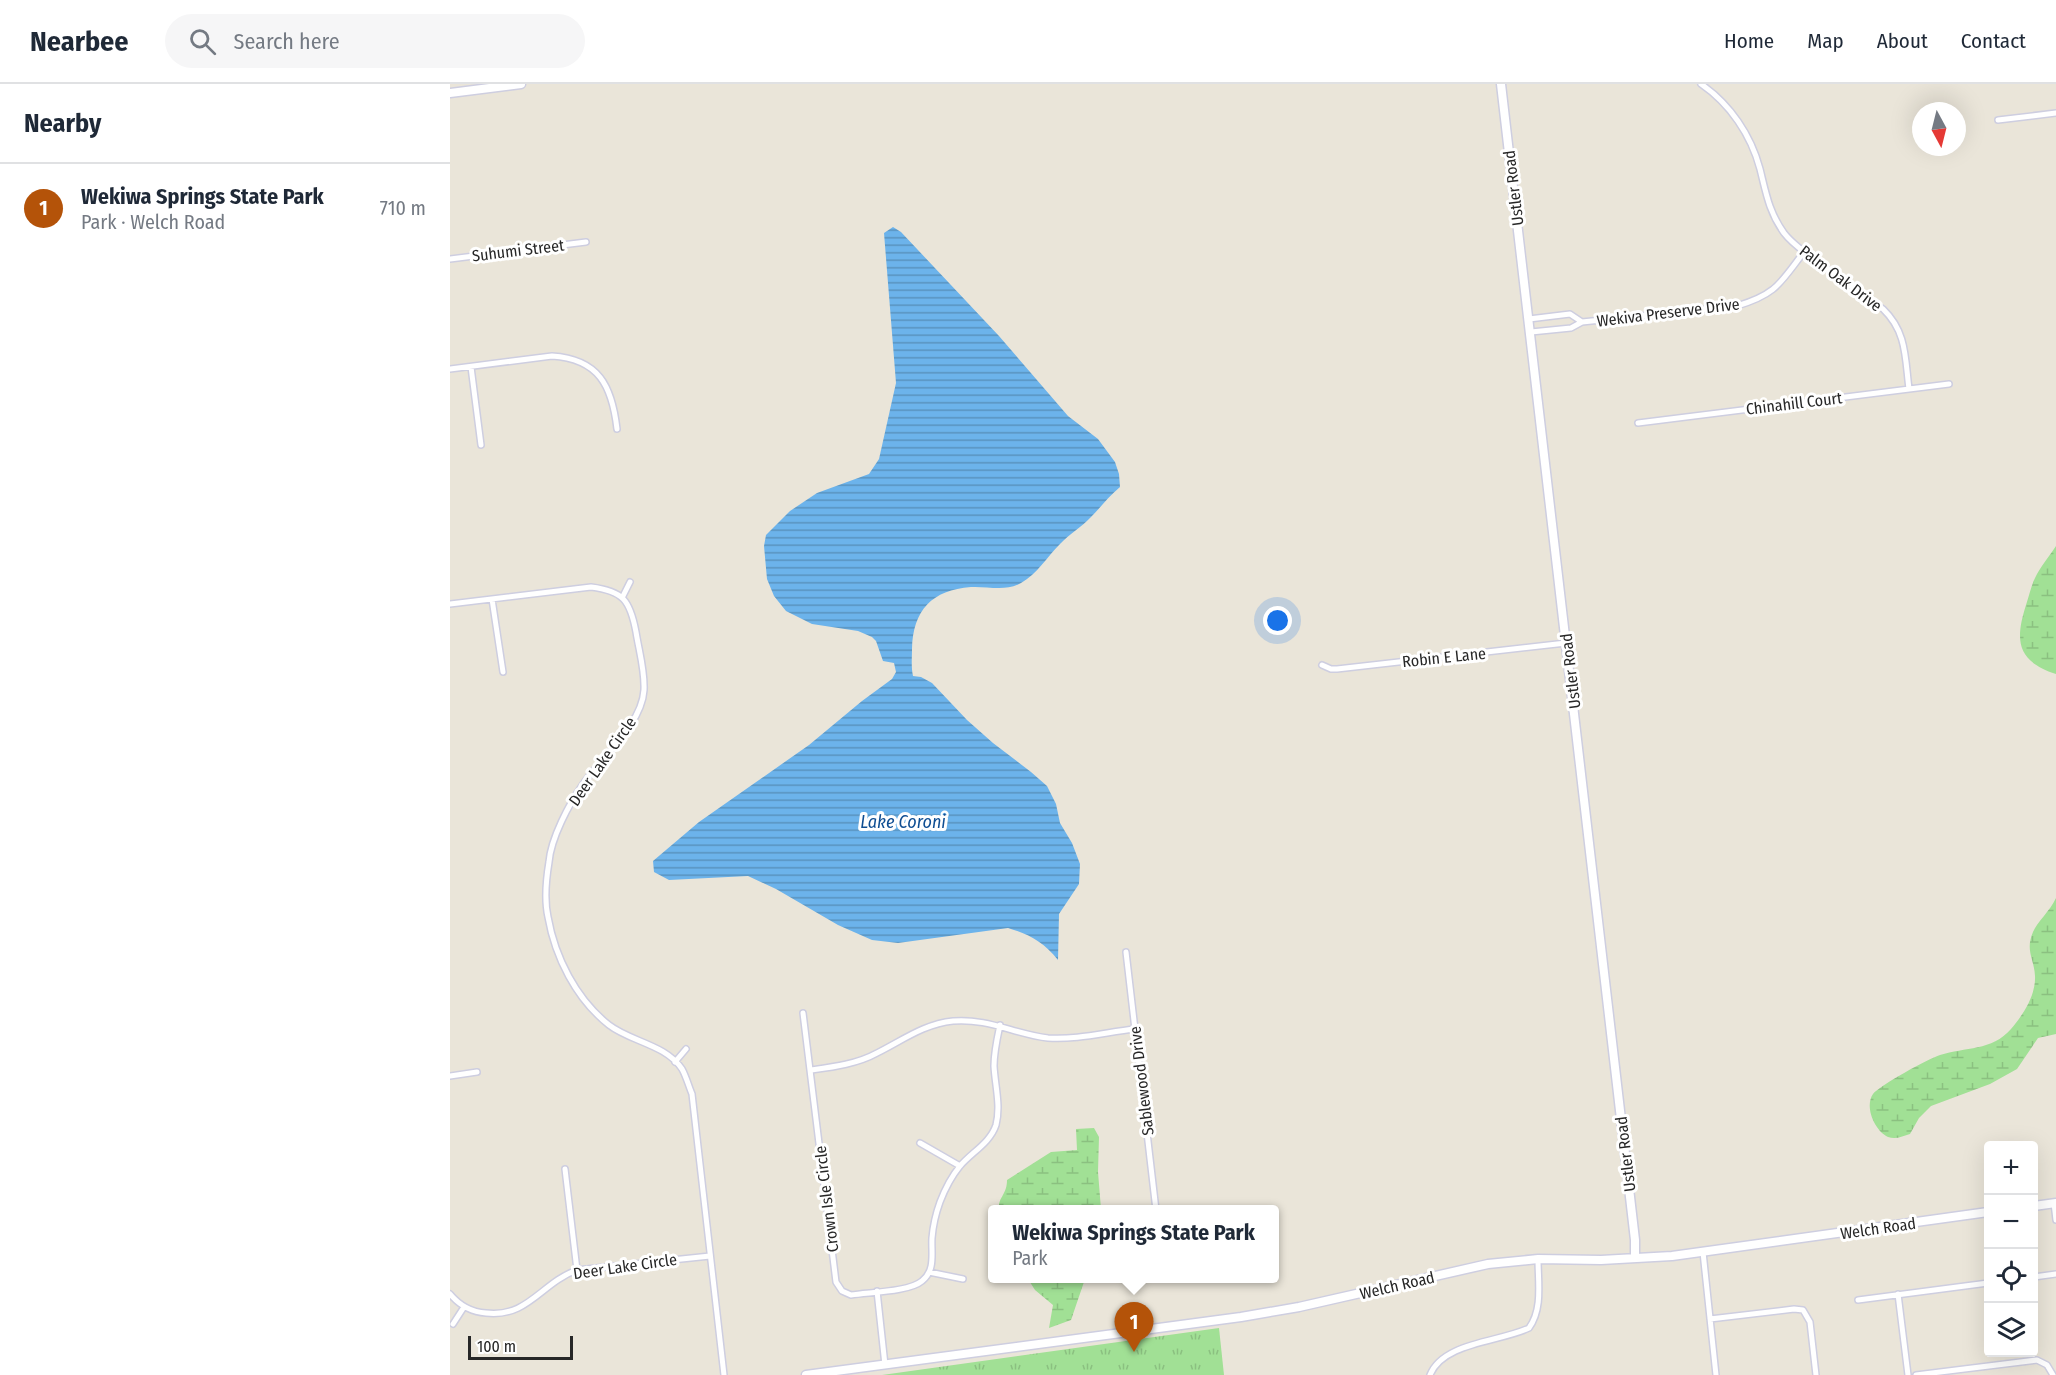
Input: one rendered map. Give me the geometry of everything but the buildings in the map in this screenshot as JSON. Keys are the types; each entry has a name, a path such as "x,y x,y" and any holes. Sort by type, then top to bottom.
{"street":[{"path":"450,93 521,84"},
{"name":"Ustler Road","path":"1501,84 1635,1258"},
{"name":"Palm Oak Drive","path":"1701,84 1727,107 1752,145 1760,169 1765,196 1785,234 1804,252 1883,309 1899,327 1908,389"},
{"path":"1998,120 2056,113"},
{"name":"Suhumi Street","path":"450,259 586,242"},
{"name":"Wekiva Preserve Drive","path":"1531,332 1572,328 1582,322 1737,306 1772,292 1804,252"},
{"name":"Wekiva Preserve Drive","path":"1529,319 1570,314 1582,322"},
{"path":"1556,316 1557,329"},
{"path":"450,369 552,356 569,357 585,363 606,384 614,404 617,429"},
{"path":"471,367 481,445"},
{"name":"Chinahill Court","path":"1638,423 1949,384"},
{"path":"450,604 591,587 609,589 623,596 630,582"},
{"name":"Deer Lake Circle","path":"623,596 632,611 642,669 644,691 641,705 633,722 582,785 563,819 549,859 546,889 547,916 566,973 586,1002 610,1026 669,1055 682,1070 692,1095 724,1375"},
{"path":"492,599 503,672"},
{"name":"Robin E Lane","path":"1322,665 1337,669 1566,643"},
{"name":"Sablewood Drive","path":"1126,952 1156,1205"},
{"name":"Crown Isle Circle","path":"803,1013 836,1282 842,1291 851,1295 914,1285 923,1280 929,1272"},
{"path":"811,1070 835,1067 876,1054 898,1040 936,1024 964,1020 1000,1025 1048,1038 1135,1029"},
{"path":"963,1279 929,1272 933,1262 932,1238 939,1205 947,1185 960,1166 993,1134 998,1110 995,1048 1000,1025"},
{"path":"675,1062 686,1049"},
{"path":"450,1076 477,1072"},
{"path":"920,1143 960,1166"},
{"path":"565,1168 577,1270"},
{"path":"2038,1205 2055,1203 2056,1220"},
{"name":"Welch Road","path":"806,1375 1241,1317 1299,1307 1488,1264 1538,1259 1635,1258 1703,1252 1984,1213"},
{"path":"1703,1252 1716,1375"},
{"name":"Deer Lake Circle","path":"450,1294 464,1307 479,1312 510,1313 564,1275 577,1270 710,1256"},
{"path":"1430,1375 1436,1364 1448,1354 1528,1328 1535,1319 1538,1309 1538,1259"},
{"path":"2038,1276 2056,1274"},
{"path":"1858,1300 1984,1284"},
{"path":"877,1291 885,1365"},
{"path":"1898,1294 1908,1375"},
{"path":"453,1324 464,1307"},
{"path":"1710,1320 1794,1309 1803,1310 1810,1322 1816,1375"},
{"path":"1916,1375 2037,1360 2047,1365 2053,1375"}],"green space":[{"path":"2056,546 2056,674 2033,663 2026,656 2020,639 2020,629 2032,584"},
{"path":"2056,898 2056,1034 2038,1038 2017,1069 1990,1084 1931,1106 1919,1118 1910,1134 1894,1138 1883,1134 1875,1124 1870,1112 1871,1099 1877,1090 1934,1057 1987,1045 1995,1041 2004,1036 2020,1017 2028,1004 2035,983 2030,950 2031,939 2035,928"},
{"path":"1094,1128 1099,1137 1098,1172 1101,1205 1000,1205 1007,1180 1051,1152 1077,1150 1076,1129"},
{"path":"1031,1283 1084,1283 1071,1320 1049,1328 1053,1305 1035,1290"},
{"path":"1219,1328 1224,1375 882,1375"}],"water":[{"name":"Lake Coroni","path":"893,227 901,232 999,336 1068,416 1098,439 1115,462 1119,474 1120,487 1027,579 1009,587 971,587 945,592 927,604 916,623 913,635 913,676 921,677 932,683 967,720 1047,786 1056,804 1060,823 1072,843 1080,864 1079,884 1059,914 1058,960 1036,940 1008,928 898,943 872,940 838,925 776,889 748,876 669,880 654,872 653,861 699,822 809,745 892,679 896,672 894,663 883,661 876,641 872,637 858,631 812,624 786,611 774,596 767,579 764,546 766,535 790,511 817,493 869,474 879,459 896,383 884,233"}],"place":[{"name":"Wekiwa Springs State Park","path":"1134,1352"}]}
